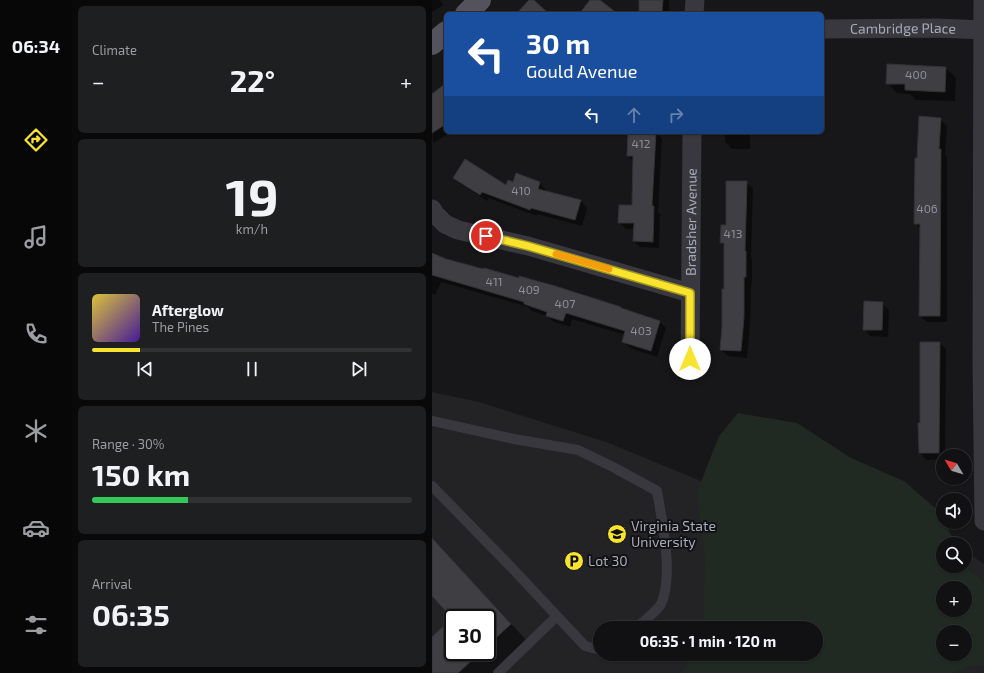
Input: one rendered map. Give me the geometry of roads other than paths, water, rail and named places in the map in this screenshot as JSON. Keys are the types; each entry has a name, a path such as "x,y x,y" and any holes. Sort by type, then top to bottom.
{"main road":[{"path":"468,12 480,0"},
{"path":"432,44 444,34"}],"street":[{"path":"694,12 695,0"},
{"path":"983,0 982,362 984,521"},
{"name":"Cambridge Place","path":"824,29 938,28 983,30"},
{"name":"Bradsher Avenue","path":"690,359 692,134"},
{"path":"432,209 445,224 458,230 528,246 690,293"}],"lane":[{"path":"432,421 514,440 578,450 657,491 665,537 667,584 660,606 644,621"},
{"path":"432,486 585,646 593,648"},
{"path":"498,673 556,616"}],"place":[{"name":"Virginia State University","path":"617,534"},
{"name":"Lot 30","path":"574,561"}]}
